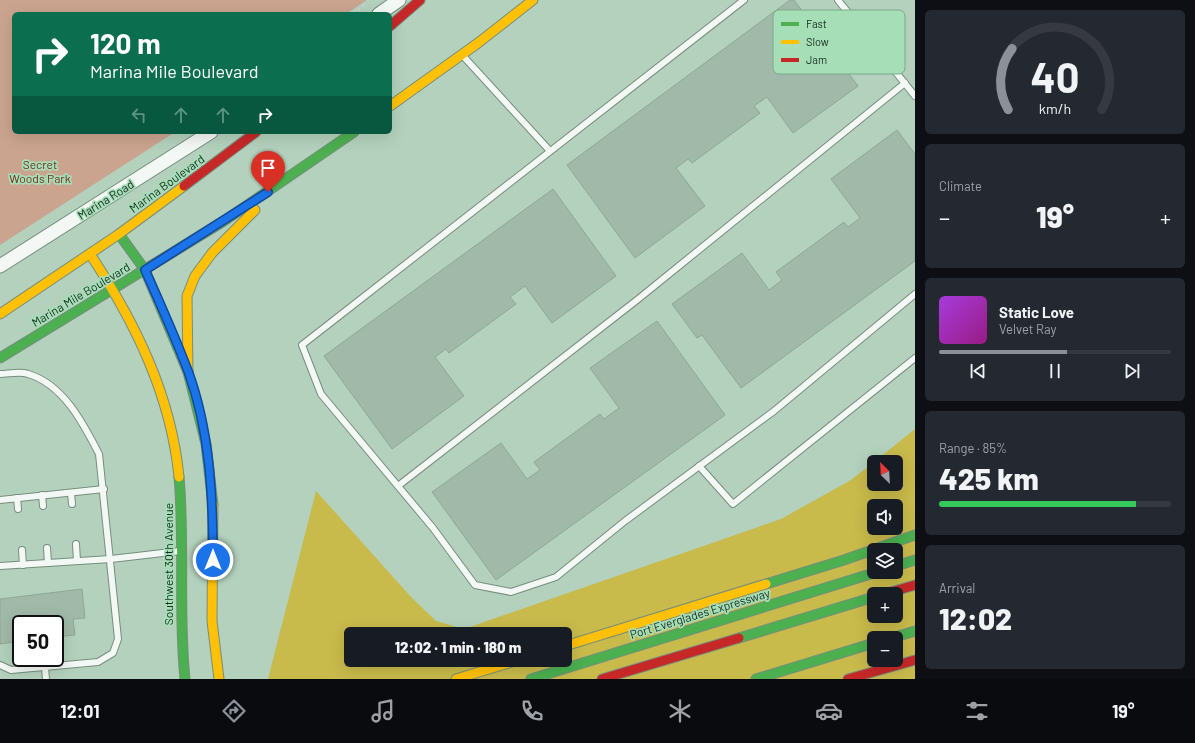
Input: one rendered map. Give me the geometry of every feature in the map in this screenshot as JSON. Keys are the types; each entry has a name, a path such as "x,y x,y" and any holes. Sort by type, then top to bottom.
{"main road":[{"path":"392,24 420,0"},
{"path":"392,105 462,55 533,0"},
{"name":"Marina Boulevard","path":"90,254 253,134"},
{"name":"Marina Mile Boulevard","path":"0,358 115,289 281,184 351,134"},
{"path":"188,372 187,296 195,276 212,253 281,184"},
{"path":"119,234 145,270 188,372 202,429 210,471 213,512 212,621 219,679"},
{"path":"0,314 90,254"},
{"name":"Southwest 30th Avenue","path":"90,254 115,289 142,341 159,382 174,442 180,487 182,551 181,624 185,679"},
{"path":"572,644 844,560 915,535"},
{"path":"903,564 915,560"},
{"name":"Port Everglades Expressway","path":"531,679 867,575"},
{"path":"903,588 915,584"},
{"path":"602,679 867,599"},
{"path":"903,635 915,631"},
{"path":"756,679 867,645"},
{"path":"848,679 915,660"},
{"path":"456,679 495,667"}],"street":[{"path":"382,12 399,0"},
{"name":"Marina Road","path":"0,266 208,134"}],"lane":[{"path":"744,0 302,345 321,394 433,528 475,585 511,592 556,577 625,521 774,411 915,294"},
{"path":"838,0 846,10"},
{"path":"462,55 496,90 550,151"},
{"path":"898,74 915,96"},
{"path":"398,486 637,300 905,83"},
{"path":"699,466 733,504 915,358"},
{"path":"0,374 27,373 59,390 86,430 99,454 104,489 118,639 113,653 98,662 64,665"},
{"path":"0,500 104,489"},
{"path":"71,493 72,504"},
{"path":"42,495 43,506"},
{"path":"17,498 18,509"},
{"path":"76,544 77,561"},
{"path":"47,548 48,563"},
{"path":"22,550 23,565"},
{"path":"0,566 77,561 182,551"},
{"path":"0,665 11,670 45,667 46,679"}],"path":[{"path":"356,12 372,0"}],"green space":[{"name":"Secret Woods Park","path":"0,0 367,0 349,12 12,12 12,134 172,134 0,245"}],"shaded area":[{"path":"915,429 915,679 268,679 316,491 411,597 436,621 457,627 344,627 344,667 572,667 572,627 470,627 781,519 851,480 867,467 867,491 903,491 903,455 882,455"}],"building":[{"path":"790,0 794,0 801,10 776,10"},
{"path":"773,13 773,74 849,74 858,86 793,133 767,97 754,106 760,113 692,163 688,159 676,168 705,206 635,258 567,165"},
{"path":"897,130 915,154 915,261 741,388 702,335 697,338 672,304 742,253 769,290 782,280 776,272 844,222 848,227 860,218 831,179"},
{"path":"553,189 616,276 552,323 525,286 510,297 516,304 449,353 446,349 435,357 464,396 392,449 324,356"},
{"path":"657,321 725,415 496,580 432,492 501,443 527,479 540,470 534,462 600,414 604,419 619,408 590,368"},
{"path":"82,589 85,618 73,619 75,635 64,636 64,615 12,615 12,642 0,644 0,599"}],"traffic: fast":[{"path":"0,358 224,221 351,134"},
{"path":"119,234 145,270 188,372 206,444 213,505"},
{"path":"179,477 181,502 182,629 185,679"},
{"path":"766,584 844,560 915,535"},
{"path":"903,564 915,560"},
{"path":"531,679 867,575"},
{"path":"739,638 867,599"},
{"path":"903,635 915,631"},
{"path":"756,679 867,645"}],"traffic: slow":[{"path":"392,105 478,43 533,0"},
{"path":"0,314 119,234 184,186"},
{"path":"188,372 187,296 195,276 212,253 255,210"},
{"path":"90,254 122,306 148,360 168,417 175,447 179,477"},
{"path":"213,505 212,621 219,679"},
{"path":"572,644 766,584"},
{"path":"456,679 495,667"}],"traffic: jam":[{"path":"392,24 420,0"},
{"path":"184,186 253,134"},
{"path":"903,588 915,585"},
{"path":"602,679 739,638"},
{"path":"848,679 915,660"}],"route":[{"path":"213,560 213,504 210,471 198,407 188,372 145,270 268,192"}]}
